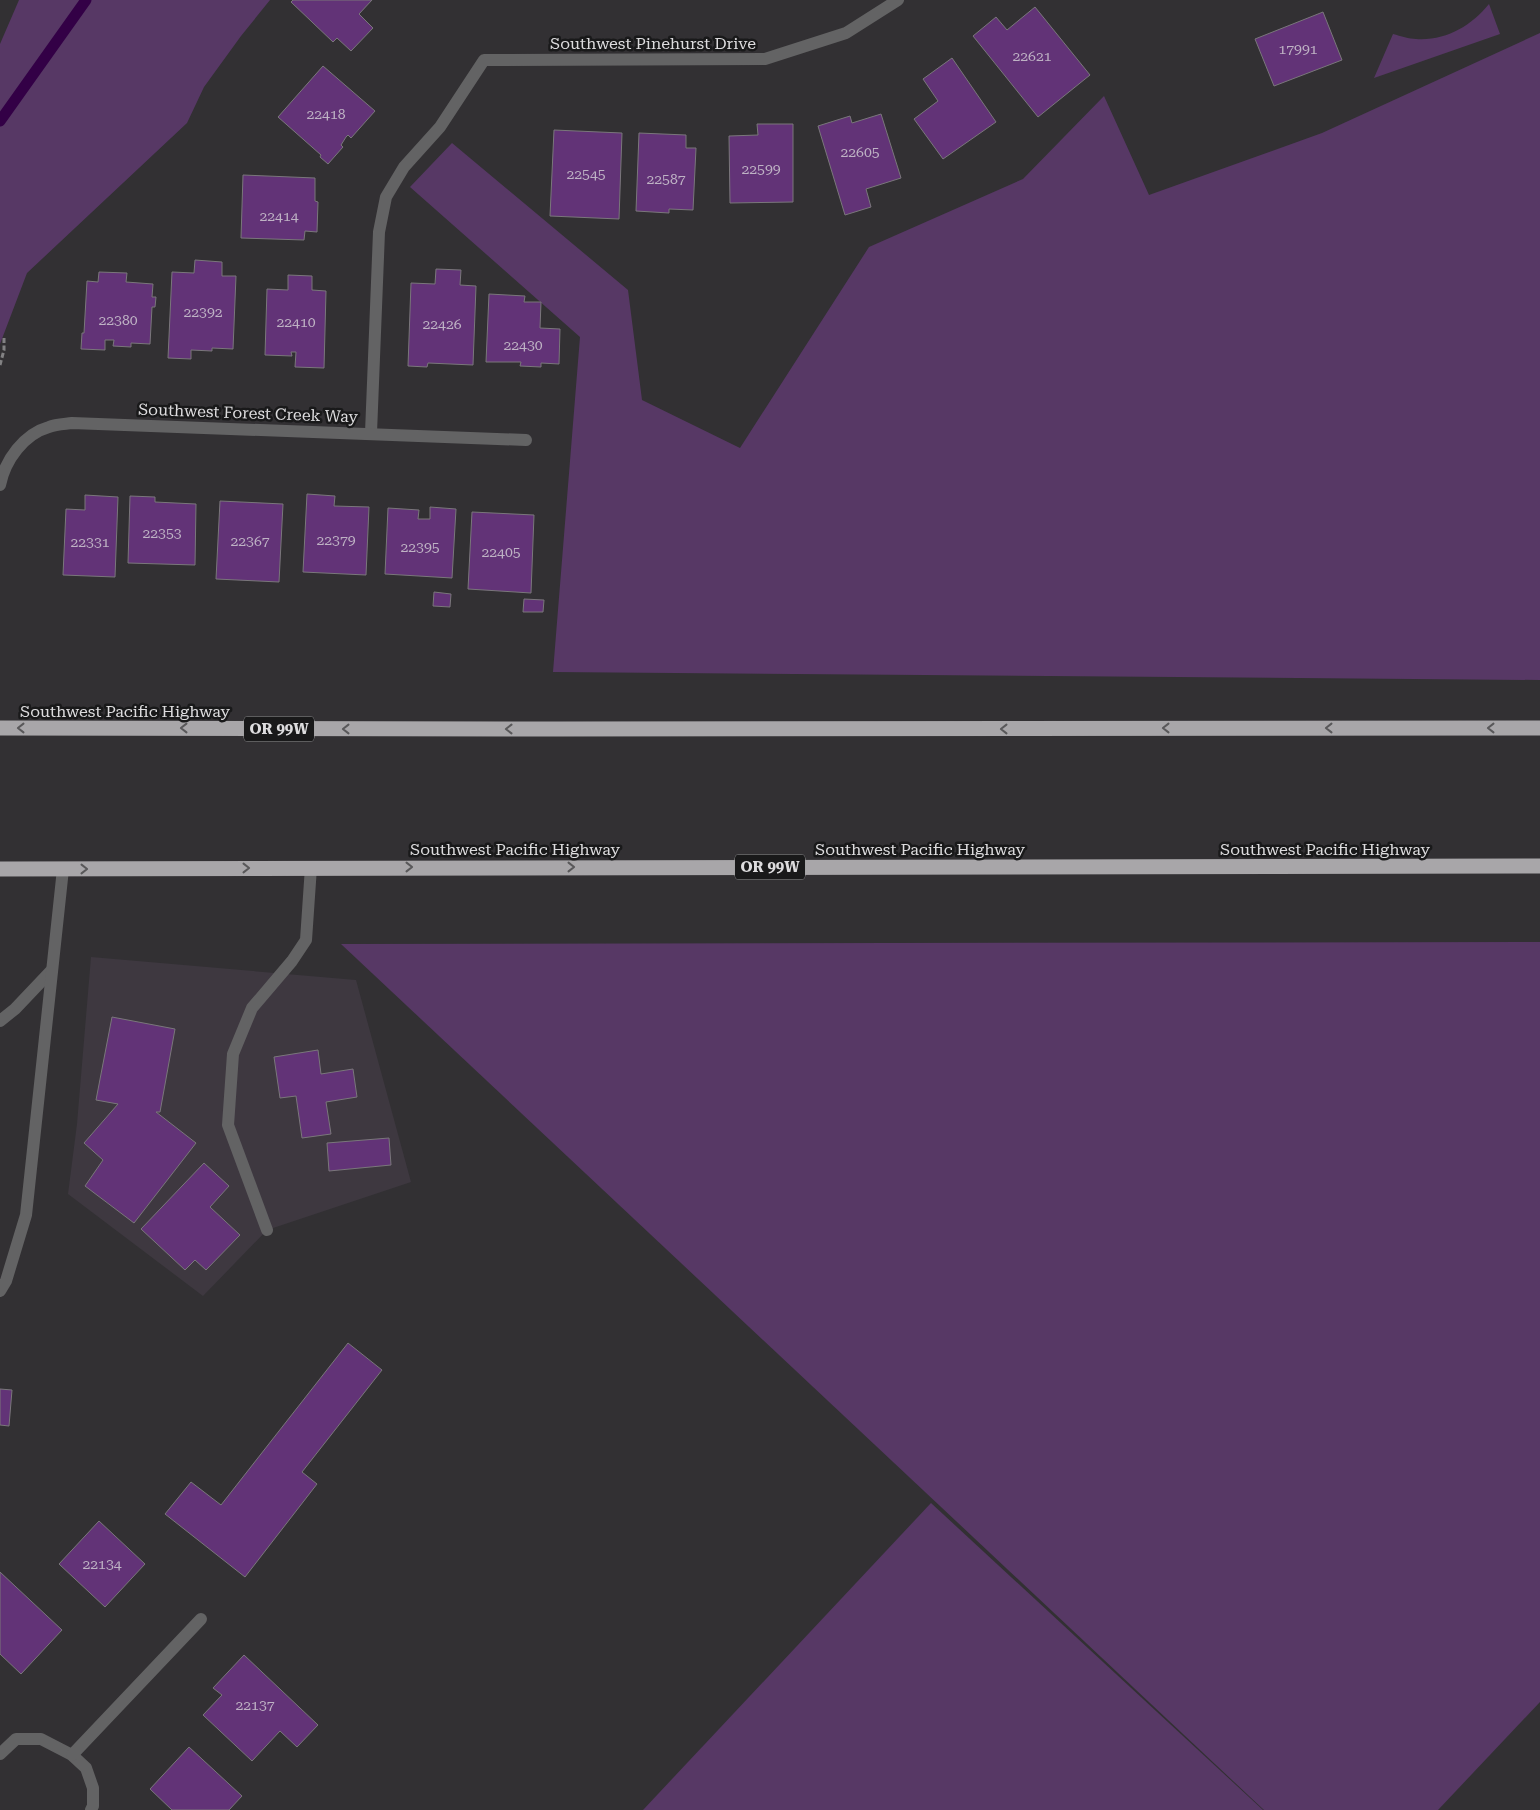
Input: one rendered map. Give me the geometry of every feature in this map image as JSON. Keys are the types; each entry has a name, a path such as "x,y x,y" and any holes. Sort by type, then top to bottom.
{"highway":[{"name":"Southwest Pacific Highway","path":"0,728 1540,728"},
{"name":"Southwest Pacific Highway","path":"0,868 1540,866"}],"street":[{"name":"Southwest Pinehurst Drive","path":"371,434 379,232 386,197 404,167 440,127 484,60 765,59 846,33 898,0"},
{"name":"Southwest Forest Creek Way","path":"0,485 12,457 28,436 49,426 72,423 526,440"},
{"path":"267,1230 228,1125 233,1054 252,1008 292,961 306,940 311,867"},
{"path":"0,1291 6,1282 26,1215 63,869"},
{"path":"0,1021 15,1009 52,970"},
{"path":"72,1755 201,1619"},
{"path":"0,1754 16,1739 41,1739 72,1755 86,1768 91,1781 93,1788 93,1806 91,1810"}],"path":[{"path":"0,365 4,350 4,338"}],"shaded area":[{"path":"19,0 270,0 204,87 187,123 27,273 0,344 0,44"},
{"path":"1489,4 1500,34 1374,78 1393,34 1416,39 1448,35 1474,19"},
{"path":"1540,33 1540,680 553,672 580,337 410,187 452,143 628,290 642,400 740,448 869,247 1023,179 1104,96 1149,195 1322,133"},
{"path":"1540,942 1540,1702 1438,1810 1264,1810 341,944"},
{"path":"91,957 356,980 411,1182 267,1230 203,1296 68,1194 77,1124"},
{"path":"931,1503 1263,1810 643,1810"}],"building":[{"path":"293,0 372,0 359,14 373,28 351,51 337,38 333,42 291,2"},
{"path":"1035,7 1090,75 1038,117 973,36 996,17 1007,30"},
{"path":"1323,12 1342,60 1274,86 1255,39"},
{"path":"952,58 996,122 943,159 914,119 938,101 923,79"},
{"path":"323,66 375,111 351,138 348,135 346,137 341,145 343,147 328,164 320,157 321,155 278,117"},
{"path":"881,114 901,178 866,189 871,207 845,215 818,126 850,116 852,123"},
{"path":"757,124 793,124 793,202 730,203 729,136 758,135"},
{"path":"554,130 622,133 619,219 550,216"},
{"path":"639,133 686,135 686,148 696,148 693,210 669,209 669,213 636,211"},
{"path":"243,175 315,178 315,201 318,202 317,232 305,231 304,240 241,238"},
{"path":"195,260 222,262 222,276 236,276 233,349 191,350 191,359 168,358 172,272 194,273"},
{"path":"436,269 461,270 460,285 476,286 473,365 428,363 427,367 408,366 411,283 435,284"},
{"path":"99,272 127,273 126,282 153,284 152,297 156,297 155,307 152,307 150,344 131,343 131,347 113,346 114,340 105,340 105,350 81,349 82,333 84,333 87,281 98,282"},
{"path":"288,275 312,276 312,290 326,291 324,368 295,367 296,352 291,352 292,356 265,355 267,289 288,290"},
{"path":"489,294 525,296 524,302 541,302 540,328 560,329 559,364 541,363 541,367 520,366 521,362 486,362"},
{"path":"307,494 335,496 334,506 369,507 366,575 303,572"},
{"path":"85,495 118,497 115,577 63,575 66,509 85,510"},
{"path":"130,496 155,497 155,502 196,504 195,565 128,563"},
{"path":"220,501 283,504 279,582 216,579"},
{"path":"430,507 456,509 452,578 385,574 388,508 419,510 418,519 430,519"},
{"path":"472,512 534,515 531,593 468,589"},
{"path":"434,592 451,594 450,607 433,606"},
{"path":"524,599 544,600 543,612 523,612"},
{"path":"112,1017 175,1029 160,1112 156,1112 196,1143 134,1223 85,1186 103,1160 84,1143 118,1104 96,1100"},
{"path":"318,1050 321,1074 353,1069 357,1097 326,1102 331,1134 302,1138 296,1096 280,1098 274,1057"},
{"path":"389,1138 391,1165 329,1171 327,1143"},
{"path":"204,1163 229,1186 210,1207 240,1235 206,1270 195,1260 185,1270 141,1229"},
{"path":"348,1343 382,1370 302,1472 317,1484 245,1577 165,1514 191,1482 221,1505"},
{"path":"0,1389 12,1390 9,1426 0,1425"},
{"path":"99,1521 145,1564 105,1607 59,1564"},
{"path":"0,1572 62,1630 21,1674 0,1654"},
{"path":"244,1655 318,1725 297,1747 280,1731 252,1761 203,1715 222,1695 213,1688"},
{"path":"189,1747 242,1796 229,1810 172,1810 150,1789"}],"waterway":[{"path":"0,121 86,0"}]}
